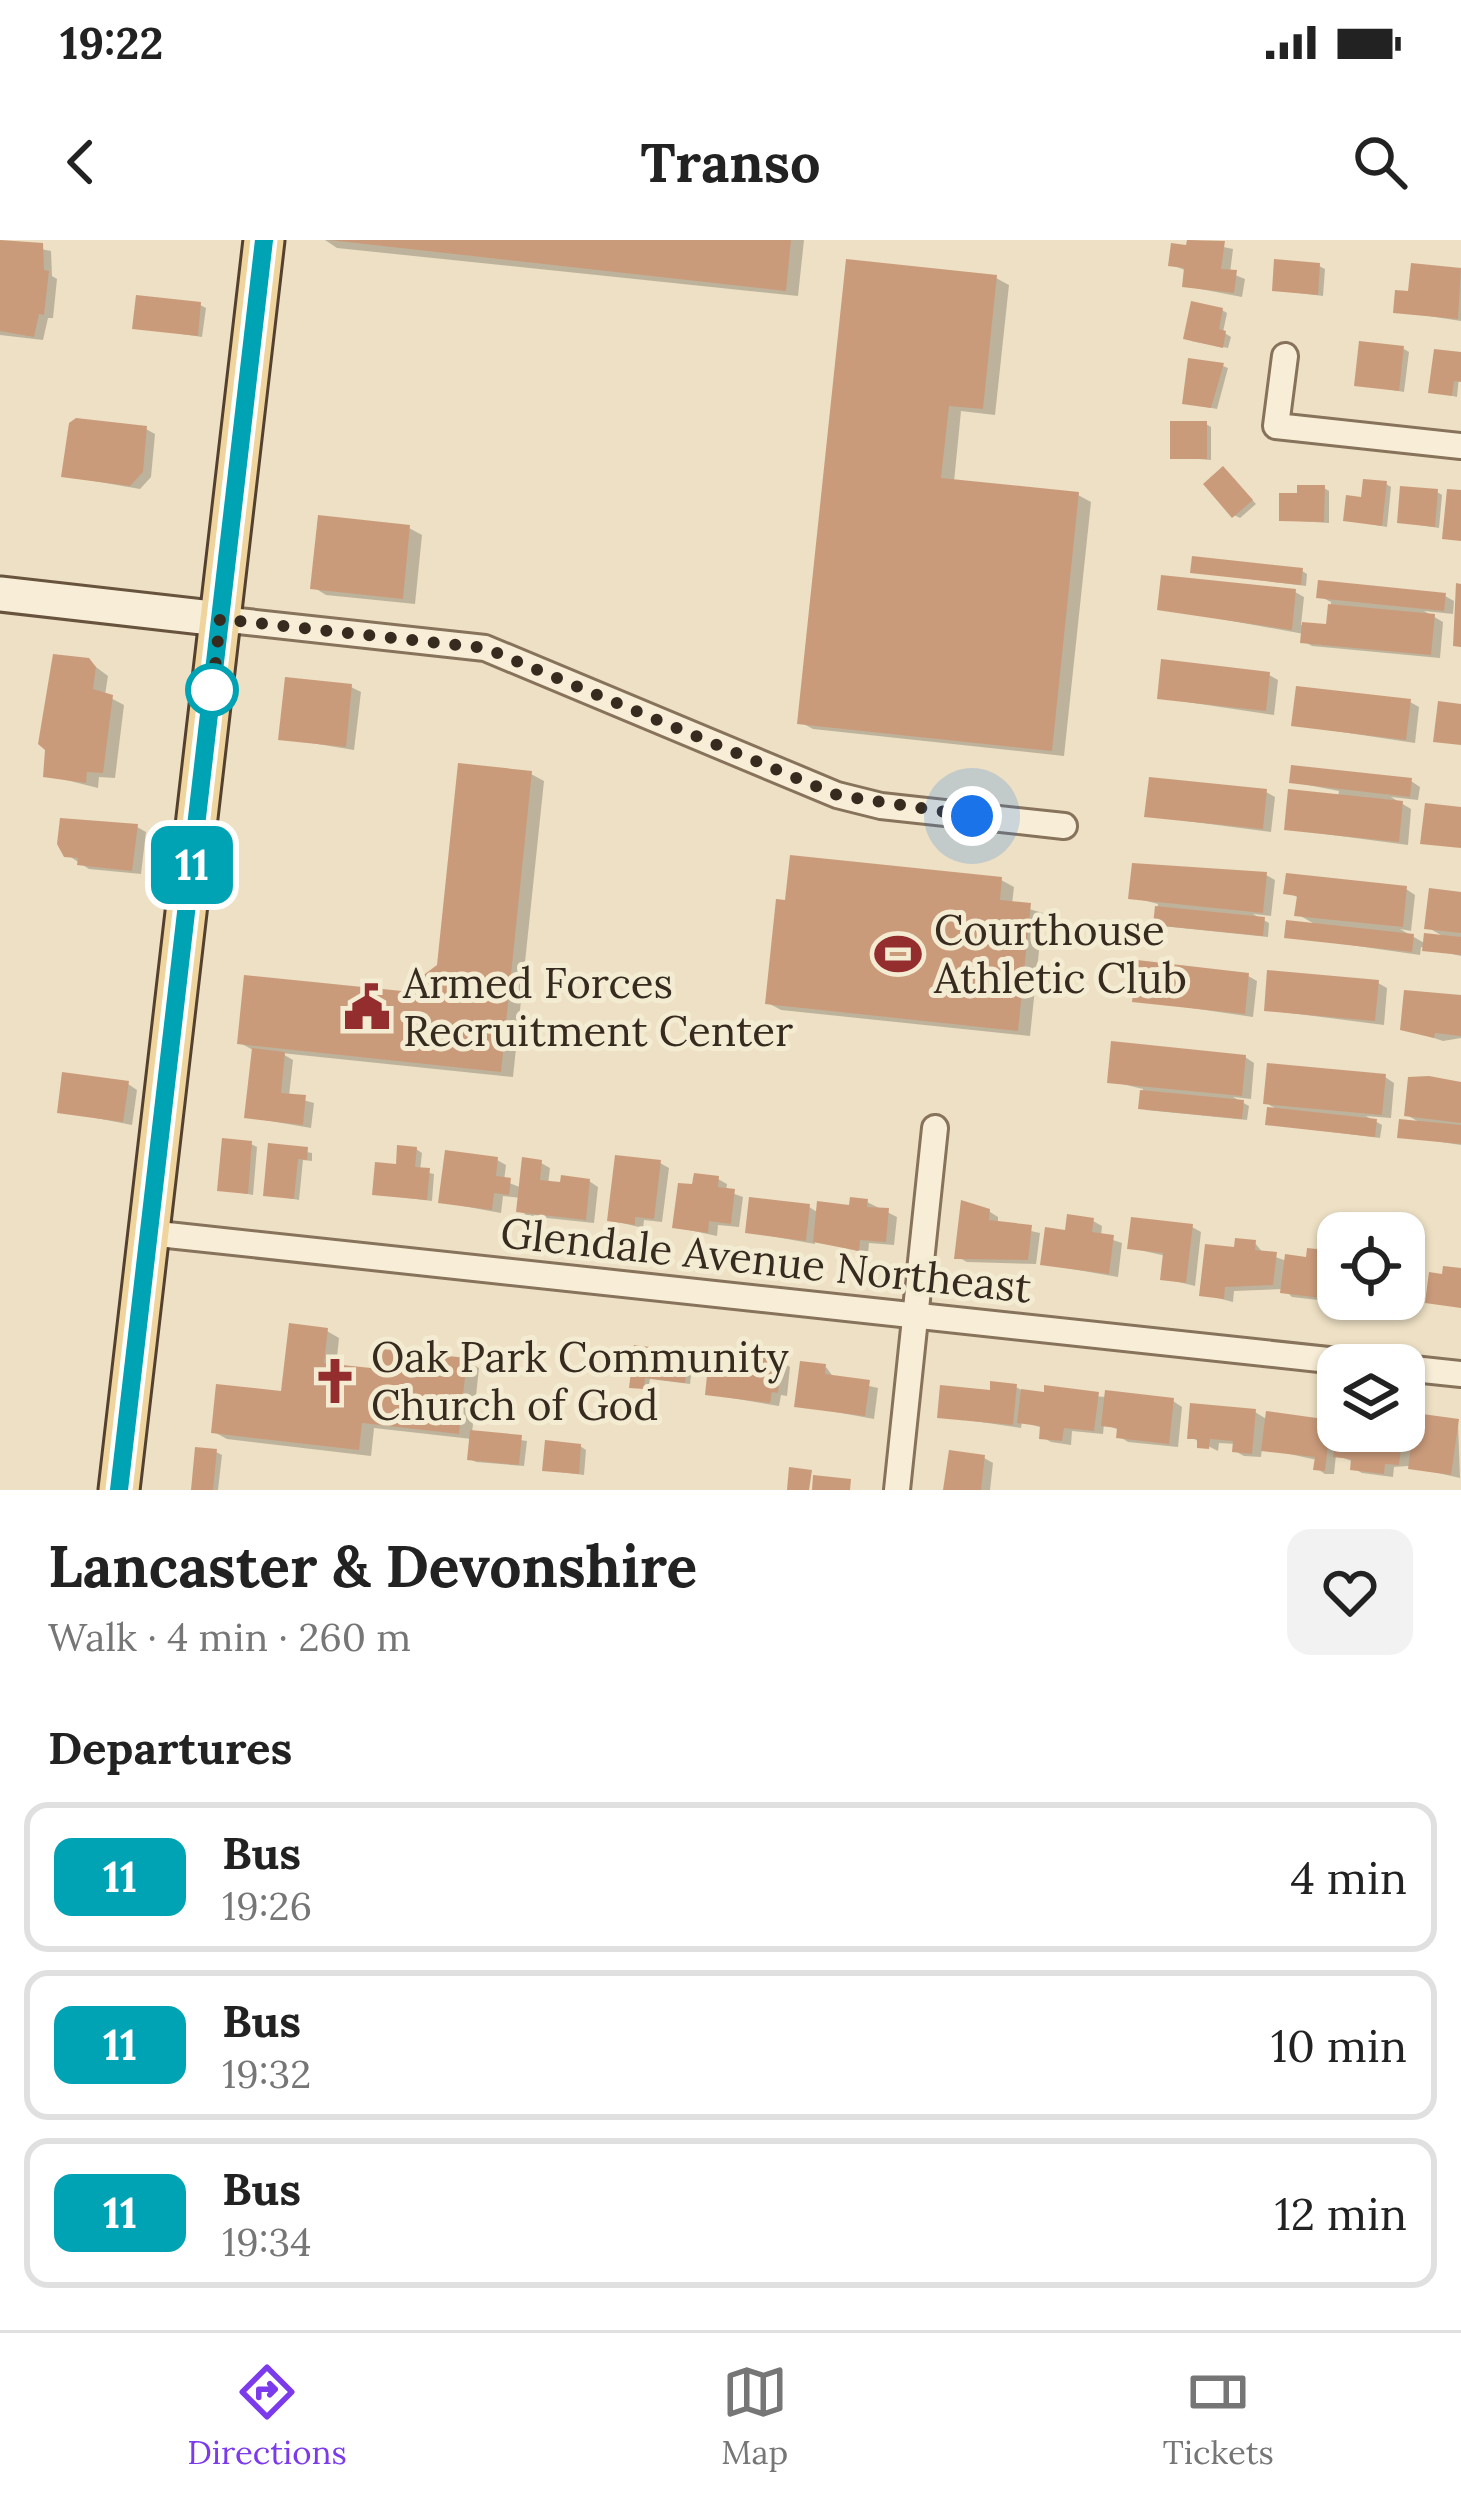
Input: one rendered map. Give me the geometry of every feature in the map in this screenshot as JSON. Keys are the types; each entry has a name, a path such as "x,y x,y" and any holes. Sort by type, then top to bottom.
{"main road":[{"path":"119,1490 264,240"}],"street":[{"path":"1285,356 1276,426 1461,446"},
{"path":"0,594 485,648 837,795 881,806 1064,826"},
{"path":"897,1490 935,1128"},
{"name":"Glendale Avenue Northeast","path":"149,1233 1317,1359"},
{"path":"1425,1370 1461,1374"}],"building":[{"path":"0,240 43,243 44,270 49,271 44,315 39,314 34,337 0,331"},
{"path":"329,240 791,240 786,291"},
{"path":"1187,240 1225,241 1221,269 1237,270 1234,293 1182,287 1184,268 1168,266 1171,243 1186,245"},
{"path":"846,259 997,275 983,409 949,406 941,478 1079,492 1052,751 797,724"},
{"path":"1274,259 1320,263 1318,295 1272,291"},
{"path":"1411,263 1461,268 1458,319 1393,313 1395,290 1408,291"},
{"path":"136,295 201,302 198,336 132,329"},
{"path":"1191,301 1223,308 1219,329 1226,331 1223,348 1183,339"},
{"path":"1359,341 1404,346 1399,391 1354,386"},
{"path":"1434,349 1461,352 1461,382 1454,381 1452,396 1428,393"},
{"path":"1188,358 1224,363 1211,408 1182,404"},
{"path":"76,418 147,426 143,472 130,486 61,477 69,423"},
{"path":"1170,421 1207,421 1207,459 1170,459"},
{"path":"1223,466 1253,500 1232,518 1203,484"},
{"path":"1363,479 1387,481 1382,526 1343,521 1346,495 1361,497"},
{"path":"1297,485 1325,485 1324,522 1279,521 1279,493 1297,493"},
{"path":"1400,486 1438,489 1435,527 1397,523"},
{"path":"1447,489 1461,490 1461,541 1442,539"},
{"path":"318,515 410,525 403,599 310,589"},
{"path":"1192,556 1303,568 1301,585 1190,573"},
{"path":"1161,575 1296,589 1292,630 1157,610"},
{"path":"1318,580 1446,593 1444,611 1316,598"},
{"path":"1456,583 1461,584 1461,647 1453,646"},
{"path":"1328,604 1435,614 1431,655 1300,643 1302,622 1326,624"},
{"path":"53,654 89,658 96,667 93,689 113,695 103,773 87,772 86,783 43,777 45,750 38,744"},
{"path":"1161,659 1270,672 1266,711 1157,699"},
{"path":"285,677 352,684 346,747 278,740"},
{"path":"1296,686 1411,699 1406,740 1291,726"},
{"path":"1438,701 1461,704 1461,745 1433,742"},
{"path":"458,763 532,771 501,1072 237,1044 244,975 402,991 437,965"},
{"path":"1291,765 1412,778 1410,797 1289,783"},
{"path":"1149,777 1267,789 1263,829 1144,817"},
{"path":"1288,789 1403,801 1399,842 1284,830"},
{"path":"1425,803 1461,807 1461,848 1420,844"},
{"path":"60,818 138,824 132,871 77,865 78,858 64,857 57,844"},
{"name":"Courthouse Athletic Club","path":"790,855 1002,877 1000,900 1031,903 1018,1031 765,1004 776,899 785,900"},
{"path":"1132,863 1267,872 1263,913 1128,899"},
{"path":"1286,873 1407,886 1403,927 1294,916 1297,896 1283,894"},
{"path":"1429,888 1461,892 1461,933 1424,929"},
{"path":"1155,906 1265,917 1263,936 1153,925"},
{"path":"1286,920 1414,934 1412,952 1284,938"},
{"path":"1424,933 1461,937 1461,955 1422,951"},
{"path":"1137,960 1249,973 1245,1014 1132,1002"},
{"path":"1267,970 1379,980 1375,1021 1264,1011"},
{"path":"1404,990 1461,995 1461,1036 1435,1033 1434,1038 1400,1030"},
{"path":"1111,1041 1246,1055 1242,1096 1107,1083"},
{"path":"252,1048 285,1052 281,1093 306,1095 303,1125 244,1118"},
{"path":"1267,1063 1386,1074 1382,1115 1263,1104"},
{"path":"62,1072 129,1081 123,1122 57,1113"},
{"path":"1408,1077 1461,1082 1461,1123 1404,1116"},
{"path":"1140,1090 1244,1100 1242,1119 1138,1109"},
{"path":"1267,1107 1377,1119 1375,1137 1265,1125"},
{"path":"1399,1119 1461,1125 1461,1144 1397,1138"},
{"path":"222,1138 252,1141 248,1194 217,1191"},
{"path":"268,1143 308,1147 307,1160 298,1159 294,1199 263,1196"},
{"path":"397,1145 417,1147 415,1167 430,1168 427,1200 372,1195 375,1162 396,1164"},
{"path":"445,1150 498,1157 496,1176 511,1178 509,1195 494,1193 492,1210 438,1203"},
{"path":"615,1155 661,1160 654,1219 635,1217 635,1225 607,1221"},
{"path":"522,1157 542,1160 540,1180 560,1182 561,1175 590,1179 586,1220 516,1212"},
{"path":"694,1173 719,1176 718,1187 735,1189 731,1224 709,1221 708,1233 672,1228 678,1183 692,1184"},
{"path":"749,1197 810,1204 806,1241 745,1233"},
{"path":"850,1197 868,1199 867,1207 889,1208 886,1242 860,1240 859,1251 813,1242 817,1201 849,1205"},
{"path":"961,1200 990,1209 989,1220 1032,1225 1028,1260 954,1259"},
{"path":"1067,1214 1094,1218 1092,1232 1114,1235 1109,1274 1040,1265 1045,1227 1065,1230"},
{"path":"1131,1217 1193,1224 1186,1283 1160,1280 1163,1253 1127,1249"},
{"path":"1235,1238 1256,1240 1255,1250 1277,1252 1273,1285 1225,1287 1224,1299 1199,1296 1205,1244 1234,1247"},
{"path":"1307,1248 1317,1249 1317,1297 1280,1293 1285,1254 1306,1257"},
{"path":"1443,1266 1461,1268 1461,1308 1425,1303 1429,1272 1442,1274"},
{"path":"289,1323 328,1328 324,1363 380,1369 382,1349 467,1358 459,1434 362,1423 359,1450 211,1433 216,1384 281,1391"},
{"path":"634,1345 689,1352 685,1383 645,1378 644,1389 629,1388"},
{"path":"753,1356 782,1359 778,1393 772,1392 770,1403 705,1395 708,1365 751,1370"},
{"path":"800,1361 826,1364 825,1374 870,1380 865,1416 794,1407"},
{"path":"990,1381 1017,1384 1013,1425 937,1418 940,1385 990,1390"},
{"path":"1044,1385 1099,1392 1094,1431 1064,1428 1062,1441 1039,1439 1040,1426 1017,1423 1021,1389 1044,1392"},
{"path":"1105,1390 1174,1398 1169,1444 1116,1438 1117,1428 1101,1426"},
{"path":"1190,1403 1256,1409 1252,1454 1232,1452 1233,1441 1210,1439 1209,1449 1197,1448 1197,1439 1187,1439"},
{"path":"1266,1411 1317,1418 1317,1452 1327,1452 1325,1471 1313,1470 1315,1457 1261,1451"},
{"path":"1425,1414 1459,1419 1451,1475 1408,1469 1410,1452 1425,1452"},
{"path":"470,1430 522,1435 519,1465 467,1460"},
{"path":"545,1440 581,1444 579,1474 542,1471"},
{"path":"195,1447 217,1449 213,1490 191,1490"},
{"path":"949,1450 985,1455 981,1490 943,1490"},
{"path":"1334,1452 1401,1452 1399,1465 1385,1464 1384,1474 1350,1470 1351,1459 1333,1457"},
{"path":"789,1467 812,1470 809,1490 787,1490"},
{"path":"813,1475 851,1479 850,1490 812,1490"}],"bus line":[{"name":"11","path":"119,1490 264,240"}],"place":[{"name":"Courthouse Athletic Club","path":"898,954"},
{"name":"Armed Forces Recruitment Center","path":"367,1007"},
{"name":"Oak Park Community Church of God","path":"335,1381"}],"route":[{"path":"212,690 212,698 220,619 485,648 854,801 972,816"}]}
